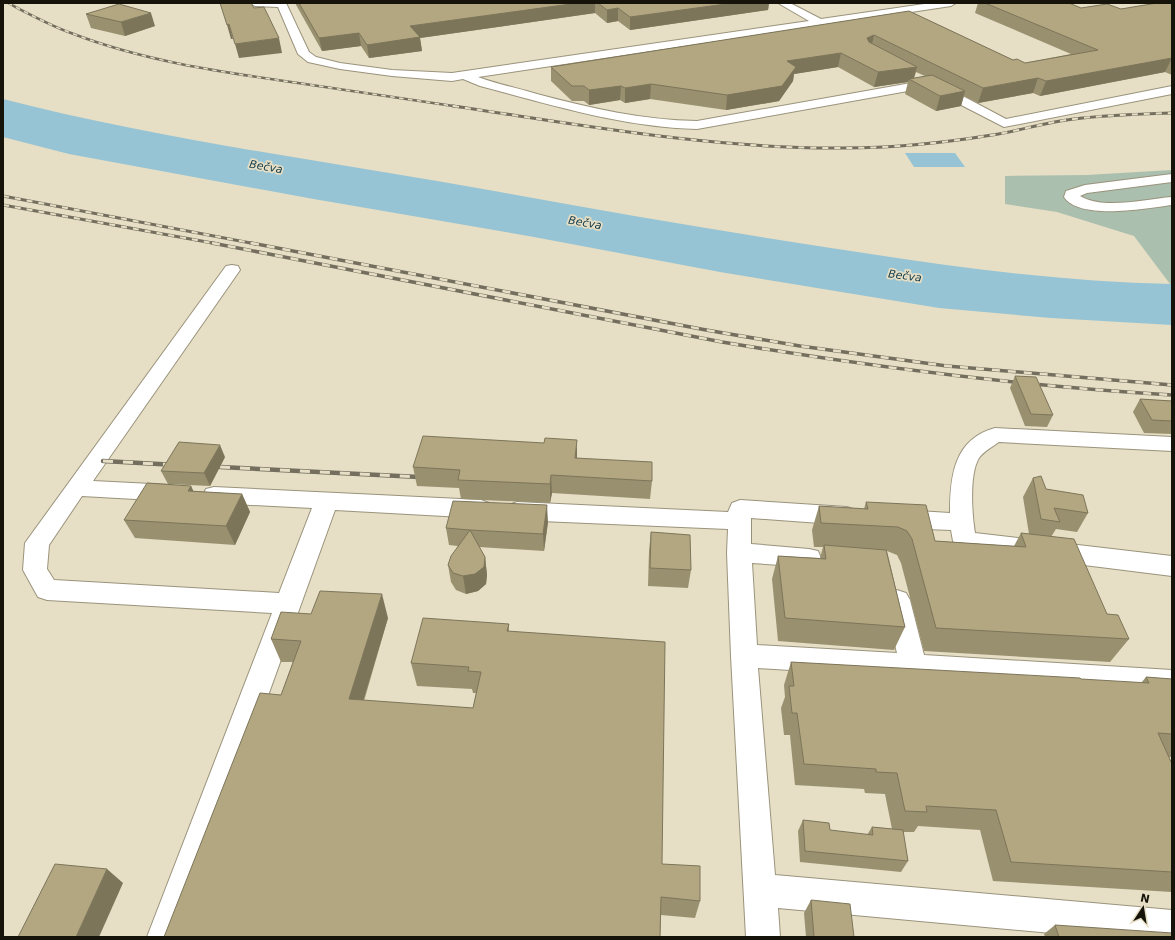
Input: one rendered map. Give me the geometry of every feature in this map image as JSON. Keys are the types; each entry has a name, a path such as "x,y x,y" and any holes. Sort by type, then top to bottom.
{"lane":[{"path":"255,3 281,3 304,54 312,60 392,74 428,76 465,76 951,3"},
{"path":"783,3 820,23"},
{"path":"909,74 1004,123 1172,90"},
{"path":"465,76 484,83 596,112 647,122 680,125 697,125 928,84"},
{"path":"1169,180 1085,189 1071,194 1071,197 1080,203 1096,207 1172,201"},
{"path":"232,270 37,543 35,570 47,590 288,604"},
{"path":"1172,444 995,435 982,442 972,452 962,471 961,522 965,541 1172,566"},
{"path":"76,488 326,502 740,521"},
{"path":"164,937 326,502"},
{"path":"763,937 744,656 740,509 961,522"},
{"path":"740,553 833,560"},
{"path":"891,578 913,666"},
{"path":"744,656 1172,682"},
{"path":"760,890 1172,927"}],"green space":[{"path":"1172,170 1172,284 1170,284 1134,236 1057,212 1005,204 1005,176 1087,175"}],"water":[{"name":"Bečva","path":"3,99 64,114 188,139 773,239 902,259 1018,274 1095,281 1172,284 1172,325 1051,318 939,308 720,272 534,237 308,198 69,154 3,137"},
{"path":"905,153 955,153 965,167 914,167"}],"building":[{"path":"220,3 251,3 254,8 264,7 279,38 235,44 229,24 227,25"},
{"path":"299,3 578,3 410,26 420,37 367,45 359,33 319,38"},
{"path":"598,3 733,3 630,17 618,8 607,10"},
{"path":"985,3 1069,3 1081,8 1107,4 1121,9 1157,3 1172,3 1172,58 1046,81 1038,78 983,88 874,35 867,38 869,42 917,67 878,72 841,53 787,61 796,67 782,86 727,95 651,84 625,88 621,86 589,90 584,86 572,86 551,67 909,11 1013,60 1017,59 1025,63 1098,50"},
{"path":"119,4 151,13 121,22 86,14"},
{"path":"932,75 965,91 940,96 909,79"},
{"path":"1015,376 1036,377 1053,415 1031,414"},
{"path":"1140,399 1172,401 1172,421 1152,420"},
{"path":"423,436 544,443 545,438 577,440 575,458 652,462 652,481 551,475 550,484 458,480 460,470 413,467"},
{"path":"179,442 220,445 204,473 161,471"},
{"path":"1041,476 1046,489 1083,495 1088,513 1054,508 1060,522 1041,519 1033,478"},
{"path":"147,483 191,486 188,491 242,494 226,526 124,520"},
{"path":"453,501 547,505 543,534 446,528"},
{"path":"866,502 926,505 935,541 1026,547 1021,533 1074,539 1107,614 1118,615 1129,639 936,628 912,539 907,531 898,527 821,523 819,506 868,509"},
{"path":"470,530 485,557 484,567 475,574 463,576 453,573 448,565 451,556"},
{"path":"651,532 690,535 691,570 650,568"},
{"path":"824,545 886,550 905,627 785,618 778,556 826,559"},
{"path":"320,591 382,594 349,699 473,708 481,672 468,671 469,667 411,663 423,618 509,624 507,631 665,642 662,864 700,866 700,901 661,897 660,937 164,937 260,693 281,695 301,641 271,639 281,612 311,614"},
{"path":"791,662 1149,683 1146,677 1172,679 1172,734 1158,733 1172,764 1172,872 1011,862 996,810 926,806 927,812 905,811 897,773 876,772 876,769 804,764 797,713 792,713 789,686 794,686"},
{"path":"803,820 829,823 830,830 873,835 872,827 903,830 908,861 805,851"},
{"path":"55,864 107,869 76,937 18,937"},
{"path":"811,900 850,904 854,937 814,937"},
{"path":"1055,925 1172,933 1172,937 1059,937"}],"railway":[{"path":"8,3 47,23 71,33 98,43 154,58 211,70 460,107"},
{"path":"453,106 599,128 696,140 745,145 843,148 937,143 974,138 1074,119 1172,113"},
{"path":"3,196 256,244"},
{"path":"3,205 218,244"},
{"path":"212,243 722,342 834,360 1003,381 1172,395"},
{"path":"251,243 706,330 800,346 947,366 1172,385"},
{"path":"103,461 177,465"},
{"path":"220,467 419,477"}]}
